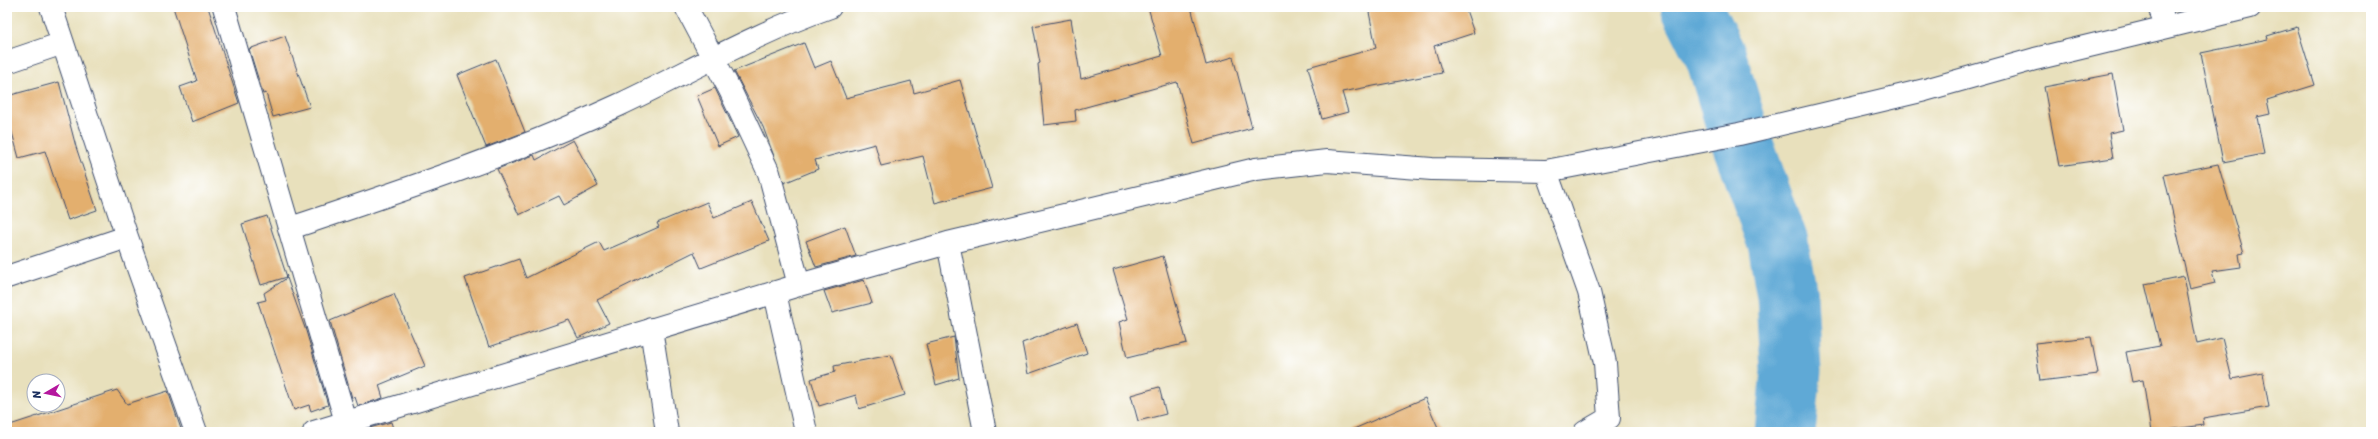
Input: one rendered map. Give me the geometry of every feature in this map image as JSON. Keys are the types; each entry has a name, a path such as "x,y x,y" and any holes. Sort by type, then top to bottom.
{"street":[{"path":"51,7 127,237 196,432"},
{"path":"224,7 291,228 348,427"},
{"path":"686,7 730,90 769,173 799,285"},
{"path":"291,228 404,190 538,139 618,105 712,58 793,20 830,7"},
{"path":"2159,7 2167,27"},
{"path":"314,432 348,427 651,329 948,243 1256,169 1319,162 1432,169 1546,171 1739,134 1925,90 2035,59 2250,7"},
{"path":"7,62 63,43"},
{"path":"1546,171 1589,292 1605,363 1609,418 1585,432"},
{"path":"7,277 127,237"},
{"path":"948,243 985,432"},
{"path":"775,293 806,432"},
{"path":"651,329 667,432"}],"building":[{"path":"173,7 208,7 239,103 192,122 180,87 197,81"},
{"path":"1148,7 1191,7 1206,65 1233,57 1252,128 1194,144 1177,82 1075,110 1076,121 1044,125 1038,64 1040,63 1033,26 1071,19 1081,79 1162,56"},
{"path":"1368,7 1465,7 1474,33 1434,46 1442,73 1342,92 1348,112 1322,119 1308,67 1376,48"},
{"path":"2297,27 2315,85 2267,100 2270,114 2257,117 2264,154 2223,162 2201,53 2268,39 2267,36"},
{"path":"285,36 310,107 273,117 266,93 263,94 249,49"},
{"path":"804,43 814,68 831,61 846,98 911,81 914,93 960,80 992,188 935,203 923,156 881,166 875,144 815,160 818,169 784,183 763,127 734,71"},
{"path":"496,59 525,132 486,147 457,75"},
{"path":"2113,74 2123,130 2109,133 2113,158 2059,166 2044,87"},
{"path":"59,82 76,147 97,210 68,220 45,151 19,158 7,114 7,96"},
{"path":"715,88 738,137 718,146 697,96"},
{"path":"573,140 598,186 564,205 559,196 519,215 497,169 534,155 536,160"},
{"path":"2218,164 2244,253 2239,254 2241,267 2212,271 2215,283 2190,289 2164,175"},
{"path":"707,202 714,218 752,202 769,241 701,268 694,252 597,300 609,323 578,338 569,320 489,347 465,278 519,259 526,278 599,242 604,251 659,227 657,223"},
{"path":"267,216 287,277 261,285 242,224"},
{"path":"845,226 856,256 816,267 806,241"},
{"path":"1163,256 1187,343 1127,358 1119,322 1128,319 1113,270"},
{"path":"2184,276 2197,344 2222,338 2232,379 2263,373 2269,407 2203,418 2204,425 2151,432 2143,380 2132,382 2126,352 2160,346 2145,284"},
{"path":"287,278 306,331 328,405 311,411 309,405 294,410 258,302 266,300 264,293"},
{"path":"864,280 872,303 832,313 824,291"},
{"path":"394,294 425,366 379,385 383,398 358,406 355,397 352,398 330,321"},
{"path":"1077,323 1087,353 1028,374 1022,343"},
{"path":"954,337 959,378 936,385 926,344"},
{"path":"2091,337 2098,374 2040,381 2035,343"},
{"path":"891,355 905,395 859,409 856,395 819,406 811,379 835,372 834,366"},
{"path":"1159,387 1166,414 1138,421 1131,395"},
{"path":"117,390 127,404 168,391 182,432 7,432 7,426 47,413 66,413 66,407"},
{"path":"1425,398 1440,432 1347,432"},
{"path":"391,422 394,432 367,432 366,429"}],"waterway":[{"path":"1691,7 1716,57 1739,134 1778,243 1787,296 1791,371 1785,432"}]}
